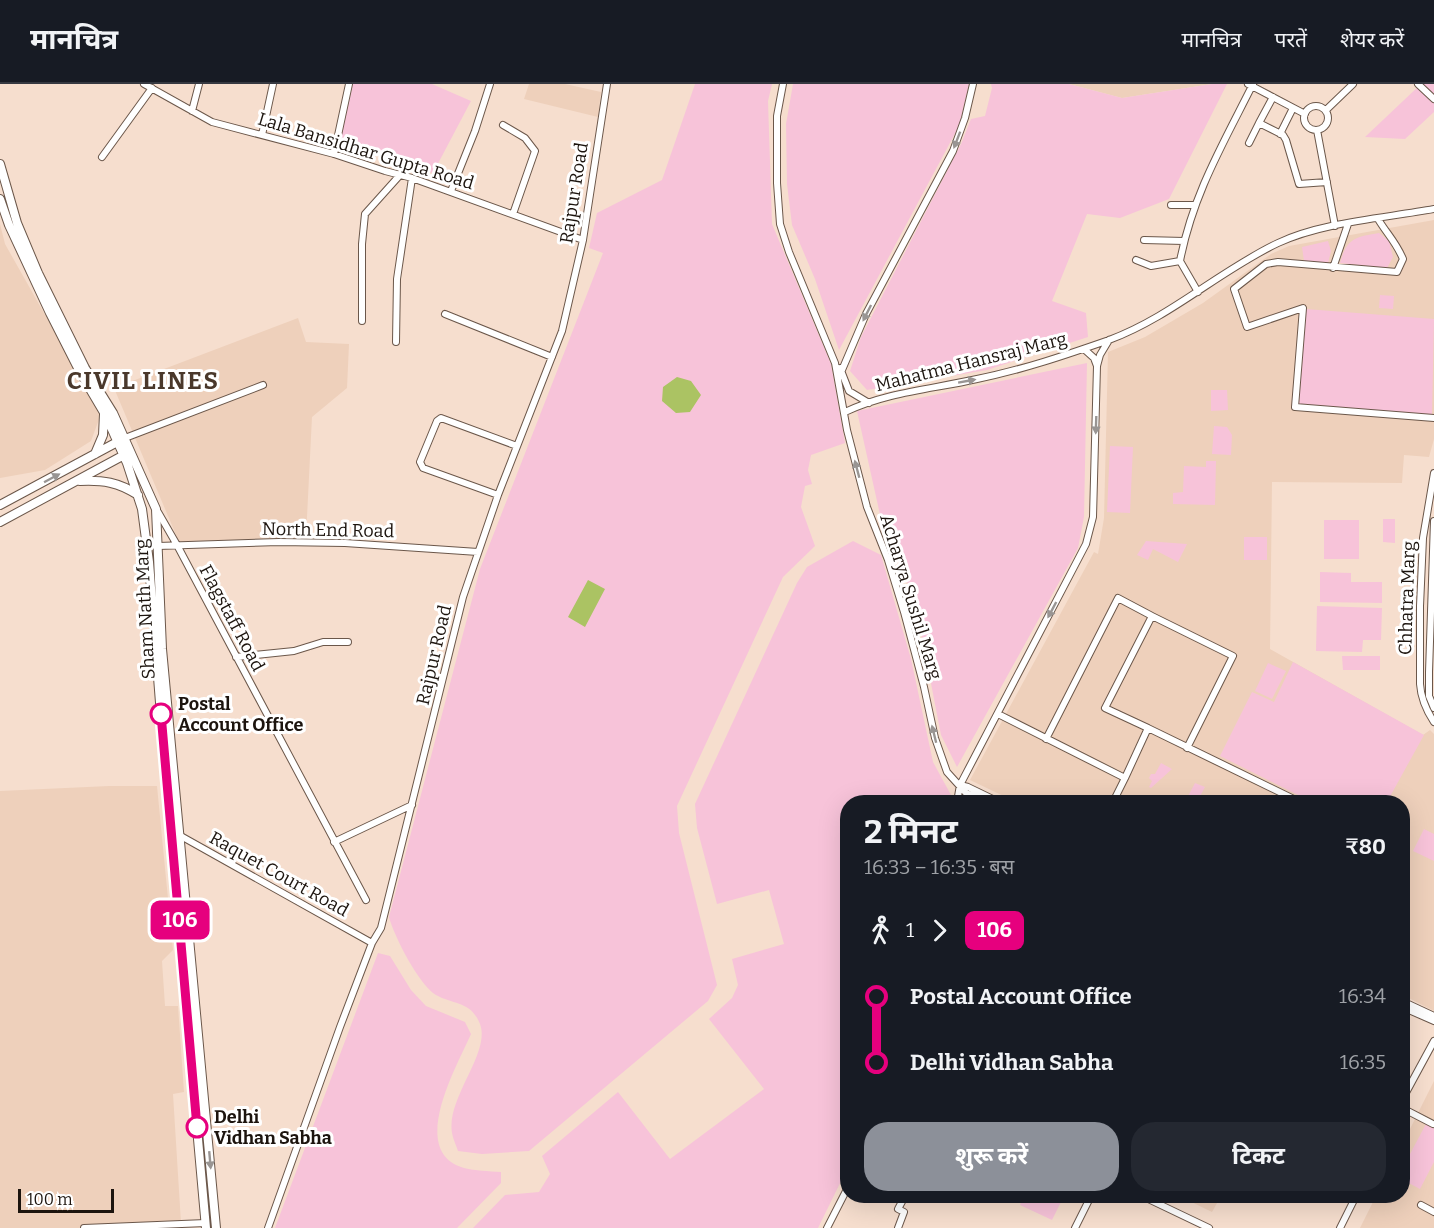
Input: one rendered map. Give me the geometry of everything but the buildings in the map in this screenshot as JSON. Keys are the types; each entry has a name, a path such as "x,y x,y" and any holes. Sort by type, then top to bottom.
{"main road":[{"name":"Sham Nath Marg","path":"0,164 17,223 38,273 85,368 113,413 121,440"},
{"name":"Sham Nath Marg","path":"0,199 9,225 50,313 80,372 121,440 156,509 162,649 206,1226"},
{"path":"95,454 103,435 105,413"},
{"path":"0,505 121,440"},
{"name":"Sham Nath Marg","path":"127,453 142,509 149,562 216,1228"},
{"path":"0,522 127,453"},
{"path":"76,481 99,480 123,485 138,495"}],"street":[{"name":"Lala Bansidhar Gupta Road","path":"144,84 212,122 400,174 583,240"},
{"path":"192,111 199,84"},
{"path":"262,135 273,84"},
{"path":"334,154 349,84"},
{"path":"451,191 475,131 490,84"},
{"name":"Rajpur Road","path":"268,1228 340,1027 372,943 381,928 463,597 498,495 562,331 583,240 607,84"},
{"name":"Acharya Sushil Marg","path":"783,84 777,116 777,183 780,225 835,363 847,430 867,507 888,560 904,612 935,738 947,772 960,785"},
{"path":"842,369 866,314 953,152 965,118 973,84"},
{"path":"1326,110 1353,84"},
{"path":"1418,84 1434,99"},
{"path":"1198,292 1180,261 1184,241 1203,183 1251,85 1305,114"},
{"path":"102,157 152,88"},
{"path":"1249,143 1273,97"},
{"path":"1316,106 1326,110 1328,122 1321,129 1308,127 1305,114 1308,110 1316,106"},
{"path":"1280,134 1293,108"},
{"path":"1259,123 1280,134 1289,145 1299,184 1327,182"},
{"path":"503,125 525,138 535,151 513,214"},
{"path":"1317,130 1335,226"},
{"path":"362,321 362,244 365,214 400,174"},
{"path":"396,342 397,279 412,178"},
{"path":"1171,205 1195,205"},
{"name":"Mahatma Hansraj Marg","path":"845,412 912,391 979,379 1109,340 1141,326 1253,256 1281,242 1335,226 1434,209"},
{"path":"1378,219 1397,244 1403,259 1397,272 1278,262 1266,264 1234,289 1247,327 1303,308 1295,408 1434,418"},
{"path":"1333,268 1348,224"},
{"path":"1144,240 1184,241"},
{"path":"1136,260 1151,266 1180,261"},
{"path":"445,314 552,357"},
{"path":"958,795 960,785 1086,544 1093,517 1097,366 1100,355 1109,340"},
{"path":"1084,349 1094,358 1097,366"},
{"path":"835,363 842,369 849,391 869,403"},
{"path":"121,440 263,385"},
{"path":"498,495 423,468 420,462 437,421 441,418 517,446"},
{"name":"Chhatra Marg","path":"1434,473 1424,538 1420,606 1421,695 1427,712 1434,722"},
{"name":"Flagstaff Road","path":"156,509 177,544 366,900"},
{"name":"Chhatra Marg","path":"1434,521 1429,690 1434,708"},
{"name":"North End Road","path":"158,546 345,543 478,552"},
{"path":"1046,739 1118,598 1233,656 1187,748"},
{"path":"1420,606 1430,607"},
{"path":"1152,616 1105,708 1285,795"},
{"path":"236,657 294,651 323,642 348,642"},
{"path":"998,714 1125,778"},
{"path":"1117,795 1148,728"},
{"path":"960,785 971,795"},
{"path":"960,785 985,795"},
{"path":"334,842 412,805"},
{"name":"Raquet Court Road","path":"175,835 372,943"},
{"path":"1410,1004 1432,1015 1434,1020"},
{"path":"1410,1010 1434,1020"},
{"path":"1410,1086 1434,1041"},
{"path":"1410,1112 1434,1124"},
{"path":"827,1228 840,1203"},
{"path":"898,1228 904,1212 898,1209 901,1203"},
{"path":"1075,1228 1088,1203"},
{"path":"1157,1203 1209,1228"},
{"path":"1340,1228 1352,1203"},
{"path":"1421,1205 1434,1212"},
{"path":"84,1228 206,1226"}],"shaded area":[{"path":"353,84 432,84 471,101 433,173 339,144"},
{"path":"529,84 565,84 601,92 598,117 524,99"},
{"path":"695,84 772,84 768,101 772,224 831,364 845,443 811,455 808,470 812,484 805,486 801,507 815,546 783,577 677,806 679,833 717,985 708,1001 529,1151 482,1154 458,1151 452,1133 452,1119 455,1105 479,1048 482,1036 480,1024 467,1007 429,990 415,971 396,936 389,917 480,569 603,253 589,248 597,213 662,180"},
{"path":"793,84 969,84 959,126 839,350 815,279 792,225 787,184 786,124"},
{"path":"991,84 1069,84 1122,98 1212,84 1227,84 1169,199 1120,218 1087,214 1052,301 1086,313 1088,337 987,370 867,390 850,371 861,337 961,144 971,119 985,116"},
{"path":"1069,84 1212,84 1122,98"},
{"path":"1421,84 1434,84 1434,112 1405,139 1365,137"},
{"path":"1434,220 1434,439 1429,457 1404,455 1402,483 1272,482 1270,649 1423,735 1430,730 1434,734 1434,1011 1410,999 1410,795 1001,795 970,780 1094,552 1098,554 1104,518 1108,352 1145,337 1203,303 1271,254 1289,246"},
{"path":"0,224 5,244 101,414 91,441 45,470 0,478"},
{"path":"1379,233 1389,241 1393,257 1387,268 1340,263 1346,248 1353,240"},
{"path":"1328,241 1331,251 1328,263 1304,261 1302,247"},
{"path":"1380,295 1394,296 1393,309 1379,308"},
{"path":"1306,309 1434,319 1432,415 1299,405"},
{"path":"298,318 306,342 349,344 347,388 312,417 306,537 179,542 114,388"},
{"path":"1087,363 1084,517 1078,548 957,767 941,735 915,601 881,519 857,411"},
{"path":"677,377 691,381 701,395 690,412 676,413 662,401 663,387"},
{"path":"1211,390 1227,390 1228,410 1211,411"},
{"path":"1214,426 1227,427 1232,435 1231,455 1212,454"},
{"path":"1110,446 1133,447 1130,513 1107,512"},
{"path":"1206,461 1216,461 1215,505 1173,504 1173,493 1183,492 1184,466 1206,467"},
{"path":"1383,519 1395,519 1395,543 1383,542"},
{"path":"1324,520 1359,520 1359,559 1324,559"},
{"path":"1244,537 1267,537 1267,560 1244,560"},
{"path":"853,541 881,555 911,659 933,762 951,795 840,795 840,1183 818,1228 473,1228 505,1195 539,1192 550,1174 542,1156 618,1092 670,1159 764,1089 709,1019 732,998 738,985 732,959 784,944 769,890 717,904 697,828 695,804 797,583 807,567"},
{"path":"1146,541 1187,544 1178,562 1153,549 1148,560 1137,555"},
{"path":"1320,572 1351,573 1351,582 1382,582 1382,603 1320,602"},
{"path":"588,580 605,589 585,627 568,617"},
{"path":"1317,606 1382,608 1381,640 1363,640 1362,652 1316,651"},
{"path":"1342,656 1380,656 1380,670 1343,670"},
{"path":"1293,662 1424,735 1391,795 1298,795 1220,756 1252,692 1274,702"},
{"path":"1268,663 1286,671 1272,699 1255,691"},
{"path":"1161,763 1172,769 1151,788 1149,787 1152,781 1149,778 1151,774 1155,774"},
{"path":"1195,783 1205,787 1201,795 1189,795"},
{"name":"Delhi Vidhan Sabha","path":"157,786 173,950 162,961 165,1006 178,1006 184,1092 173,1094 181,1223 131,1228 0,1228 0,791"},
{"path":"1424,829 1434,834 1434,861 1413,851"},
{"path":"378,953 390,956 411,990 426,1006 465,1022 471,1034 441,1107 437,1127 439,1145 447,1159 464,1168 501,1172 501,1183 457,1228 275,1228"},
{"path":"1434,1081 1434,1228 1360,1228 1372,1203 1410,1203 1410,1129"},
{"path":"1426,1124 1434,1128 1434,1162 1420,1189 1410,1184 1410,1154"},
{"path":"1021,1203 1060,1203 1052,1220 1020,1205"},
{"path":"1193,1203 1217,1203 1212,1212"}],"bus line":[{"name":"106","path":"161,714 197,1127"}],"place":[{"name":"Postal Account Office","path":"161,714"},
{"name":"Delhi Vidhan Sabha","path":"197,1127"}],"district":[{"name":"CIVIL LINES","path":"143,381"}]}
